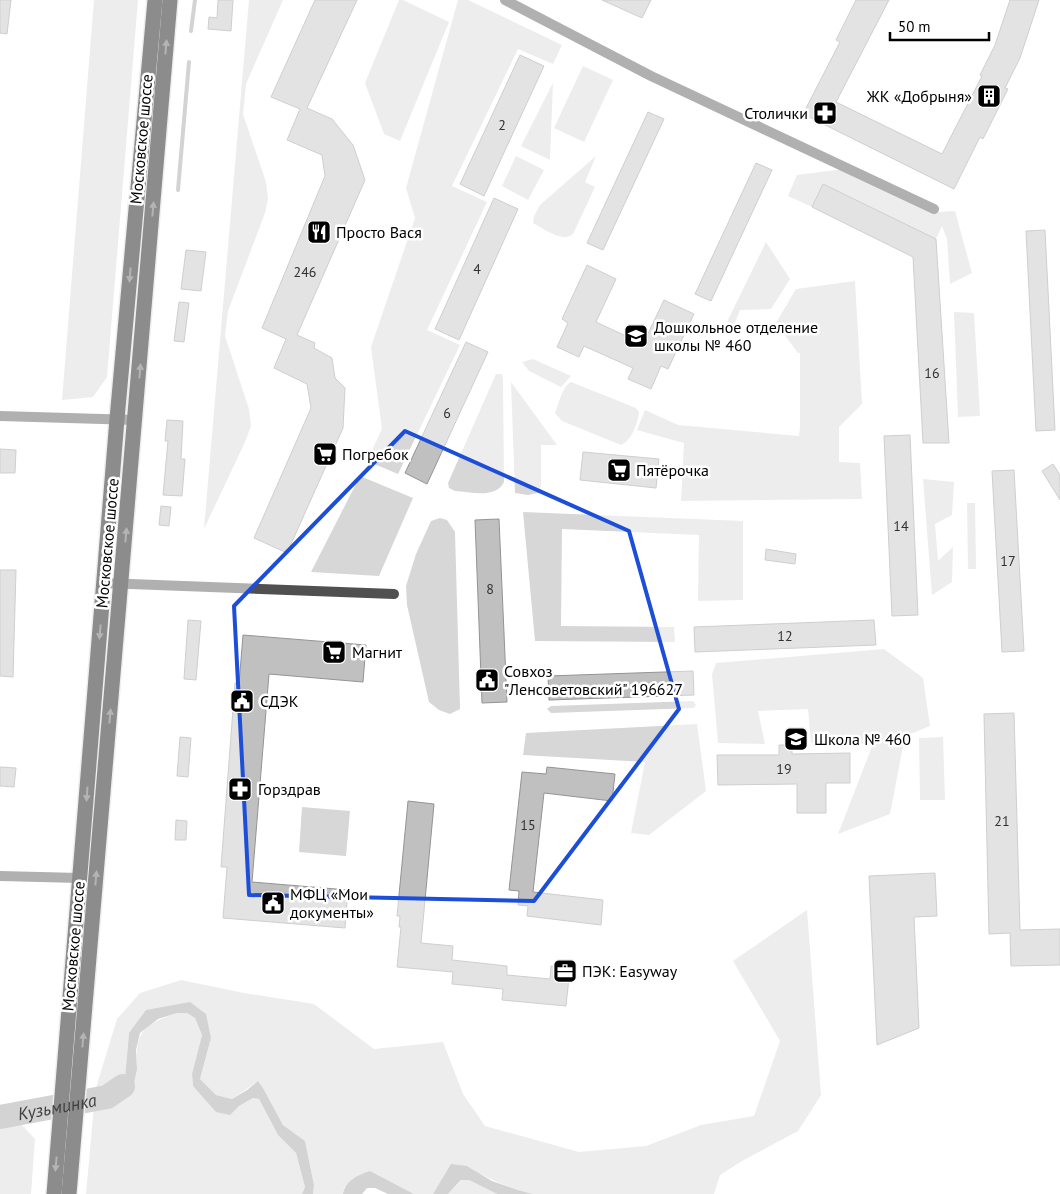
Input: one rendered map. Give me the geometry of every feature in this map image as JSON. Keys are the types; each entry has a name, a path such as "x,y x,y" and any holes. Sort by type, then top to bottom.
{"highway":[{"name":"Московское шоссе","path":"54,1194 117,419 155,0"},
{"name":"Московское шоссе","path":"70,1194 170,0"}],"street":[{"path":"505,0 651,76 934,209"},
{"path":"0,416 136,420"},
{"path":"104,583 394,594"},
{"path":"0,876 80,878"}],"highlighted area":[{"path":"405,431 629,531 679,709 534,901 249,895 234,606"}],"shaded area":[{"path":"94,0 138,0 107,377 93,397 62,400"},
{"path":"249,0 283,0 246,84 243,114 266,182 268,199 265,213 228,311 225,336 249,409 251,426 204,529"},
{"path":"399,0 403,0 449,22 400,141 384,134 365,83"},
{"path":"458,0 468,0 562,45 553,64 518,49 452,186 487,202 427,330 460,345 398,474 367,461 382,429 371,347 415,218 406,188"},
{"path":"583,66 613,80 584,142 554,128"},
{"path":"553,83 550,160 521,146"},
{"path":"516,156 544,170 528,200 502,186"},
{"path":"596,156 585,182 595,187 573,234 564,237 559,236 533,223 534,216 540,205"},
{"path":"844,169 936,212 955,211 972,273 950,284 947,239 942,226 936,239 823,184 812,207 788,196 797,175"},
{"path":"766,242 790,279 771,309 740,310 734,325 727,322"},
{"path":"855,281 862,404 839,427 839,462 860,463 862,499 681,501 684,443 637,430 645,410 678,425 799,436 800,353 798,353 776,323 796,289"},
{"path":"954,312 974,313 980,416 958,417"},
{"path":"533,359 571,376 561,387 529,371 522,362"},
{"path":"496,374 502,374 503,379 504,482 495,491 489,493 455,491 449,488 448,483"},
{"path":"511,382 557,445 541,445 541,486 538,493 528,495 515,493"},
{"path":"571,382 636,408 639,412 636,426 625,443 621,445 562,421 555,413 563,391"},
{"path":"360,476 413,498 379,576 311,572"},
{"path":"923,479 954,482 952,515 935,524 938,561 953,547 952,582 932,595"},
{"path":"967,503 975,503 976,569 968,569"},
{"path":"523,512 743,521 743,600 698,601 699,535 562,529 561,626 674,627 675,642 535,641"},
{"path":"440,518 447,520 455,532 460,709 450,714 439,710 429,702 407,605 406,586 416,554 431,521"},
{"path":"884,649 923,678 930,726 905,736 890,814 838,834 873,744 811,743 808,709 758,711 765,744 718,743 712,674 716,663"},
{"path":"693,701 696,705 694,708 551,713 547,709 551,706"},
{"path":"697,724 706,791 649,835 631,833 645,762 523,755 526,733"},
{"path":"943,737 945,800 920,800 919,738"},
{"path":"302,807 350,811 346,856 299,852"},
{"path":"807,910 821,1095 798,1131 720,1175 714,1194 533,1194 499,1183 467,1166 439,1186 433,1194 414,1194 370,1171 344,1188 343,1194 313,1194 314,1185 305,1141 283,1125 258,1081 232,1099 216,1095 200,1079 211,1038 190,1002 129,1033 125,1078 107,1092 95,1091 117,1019 140,993 181,980 244,993 314,1004 374,1049 443,1042 463,1094 485,1126 579,1152 646,1146 701,1125 754,1116 780,1041 733,961"},
{"path":"190,1002 206,1014 211,1038 200,1079 216,1095 232,1099 258,1081 283,1125 305,1141 314,1185 313,1194 302,1194 305,1187 296,1153 278,1135 259,1099 253,1098 239,1106 230,1115 216,1112 193,1086 192,1074 202,1035 195,1018 187,1013 177,1013 158,1019 140,1033 136,1050 137,1069 133,1088 110,1102 94,1106 95,1091 107,1092 125,1078 129,1033 146,1010"},
{"path":"177,1013 187,1013 195,1018 202,1035 192,1074 193,1086 239,1106 253,1098 259,1099 278,1135 296,1153 305,1187 302,1194 86,1194 94,1106 110,1102 137,1069 137,1046 148,1026"},
{"path":"19,1122 35,1139 31,1194 0,1194 0,1125"},
{"path":"451,1164 467,1166 492,1181 533,1194 497,1194 469,1180 461,1180 448,1194 433,1194"},
{"path":"370,1171 414,1194 388,1194 375,1188 367,1188 362,1194 343,1194 349,1182"},
{"path":"462,1180 469,1180 497,1194 448,1194"}],"building":[{"path":"0,0 11,0 7,34 0,33"},
{"path":"218,0 233,0 231,31 208,29 209,17 217,18"},
{"path":"315,0 357,0 307,108 332,119 353,145 365,180 297,335 315,343 314,348 332,358 335,378 345,388 343,428 287,553 254,538 311,408 307,384 274,368 286,339 262,328 325,176 322,155 287,140 300,109 271,97"},
{"path":"602,0 651,0 642,18"},
{"name":"ЖК «Добрыня»","path":"856,0 889,0 836,102 942,154 982,76 980,75 995,45 1010,0 1039,0 1020,58 1005,88 1008,89 983,139 980,137 954,189 803,114 840,42 836,40"},
{"path":"520,55 544,66 484,196 460,184"},
{"path":"648,112 664,119 603,250 587,243"},
{"path":"756,163 772,170 711,301 695,294"},
{"path":"823,184 936,239 949,443 923,443 913,257 812,207"},
{"path":"494,198 518,209 459,340 435,329"},
{"path":"1045,230 1055,430 1036,431 1026,231"},
{"path":"186,250 206,252 201,291 181,289"},
{"path":"587,265 616,279 596,322 643,344 664,300 694,314 668,369 661,366 651,389 628,379 633,368 584,346 579,357 557,347 568,323 562,319"},
{"path":"179,302 189,303 184,342 174,341"},
{"path":"466,342 488,352 427,484 405,473"},
{"path":"167,420 183,421 181,459 185,459 182,496 163,495 168,441 165,441"},
{"path":"910,435 918,615 892,616 884,436"},
{"path":"0,449 16,450 15,473 0,473"},
{"name":"Пятёрочка","path":"583,452 659,459 656,488 580,480"},
{"path":"1053,464 1060,475 1060,500 1042,471"},
{"path":"1014,470 1024,651 1002,652 992,471"},
{"path":"161,506 171,507 169,526 159,525"},
{"path":"499,519 507,702 482,703 475,520"},
{"path":"766,549 796,554 795,564 765,560"},
{"path":"0,570 16,570 13,677 0,676"},
{"path":"188,620 201,621 196,680 184,679"},
{"path":"874,620 876,645 695,652 694,627"},
{"path":"243,635 366,645 363,682 269,674 252,882 348,890 345,928 223,918 227,867 221,867 235,683 239,684"},
{"path":"693,671 694,695 549,700 548,676"},
{"path":"1014,713 1020,930 1060,929 1060,965 1011,966 1010,933 989,934 984,714"},
{"path":"180,737 191,738 188,777 177,776"},
{"path":"779,745 792,745 792,754 850,753 850,783 826,783 826,813 797,813 797,784 718,785 717,755 779,755"},
{"path":"0,767 16,768 14,787 0,786"},
{"path":"547,767 615,774 612,801 544,793 533,892 603,900 601,925 527,916 528,906 518,905 519,891 509,890 522,772 546,774"},
{"path":"408,801 434,804 421,943 453,946 452,960 507,966 507,975 550,979 551,966 570,968 566,1006 502,1000 503,989 452,984 453,972 397,967 401,927 399,927 400,916 397,916"},
{"path":"176,820 187,821 186,840 175,840"},
{"path":"935,873 937,916 914,917 919,1028 877,1045 869,876"}],"waterway":[{"path":"191,31 195,0"},
{"path":"178,190 189,62"},
{"name":"Кузьминка","path":"0,1117 107,1097 123,1086"}],"place":[{"name":"ЖК «Добрыня»","path":"989,96"},
{"name":"Столички","path":"825,113"},
{"name":"Просто Вася","path":"319,232"},
{"name":"Дошкольное отделение школы № 460","path":"636,336"},
{"name":"Погребок","path":"325,454"},
{"name":"Пятёрочка","path":"619,470"},
{"name":"Магнит","path":"334,652"},
{"name":"Совхоз \"Ленсоветовский\" 196627","path":"487,680"},
{"name":"СДЭК","path":"242,701"},
{"name":"Школа № 460","path":"796,739"},
{"name":"Горздрав","path":"240,789"},
{"name":"МФЦ «Мои документы»","path":"273,903"},
{"name":"ПЭК: Easyway","path":"565,971"}]}
